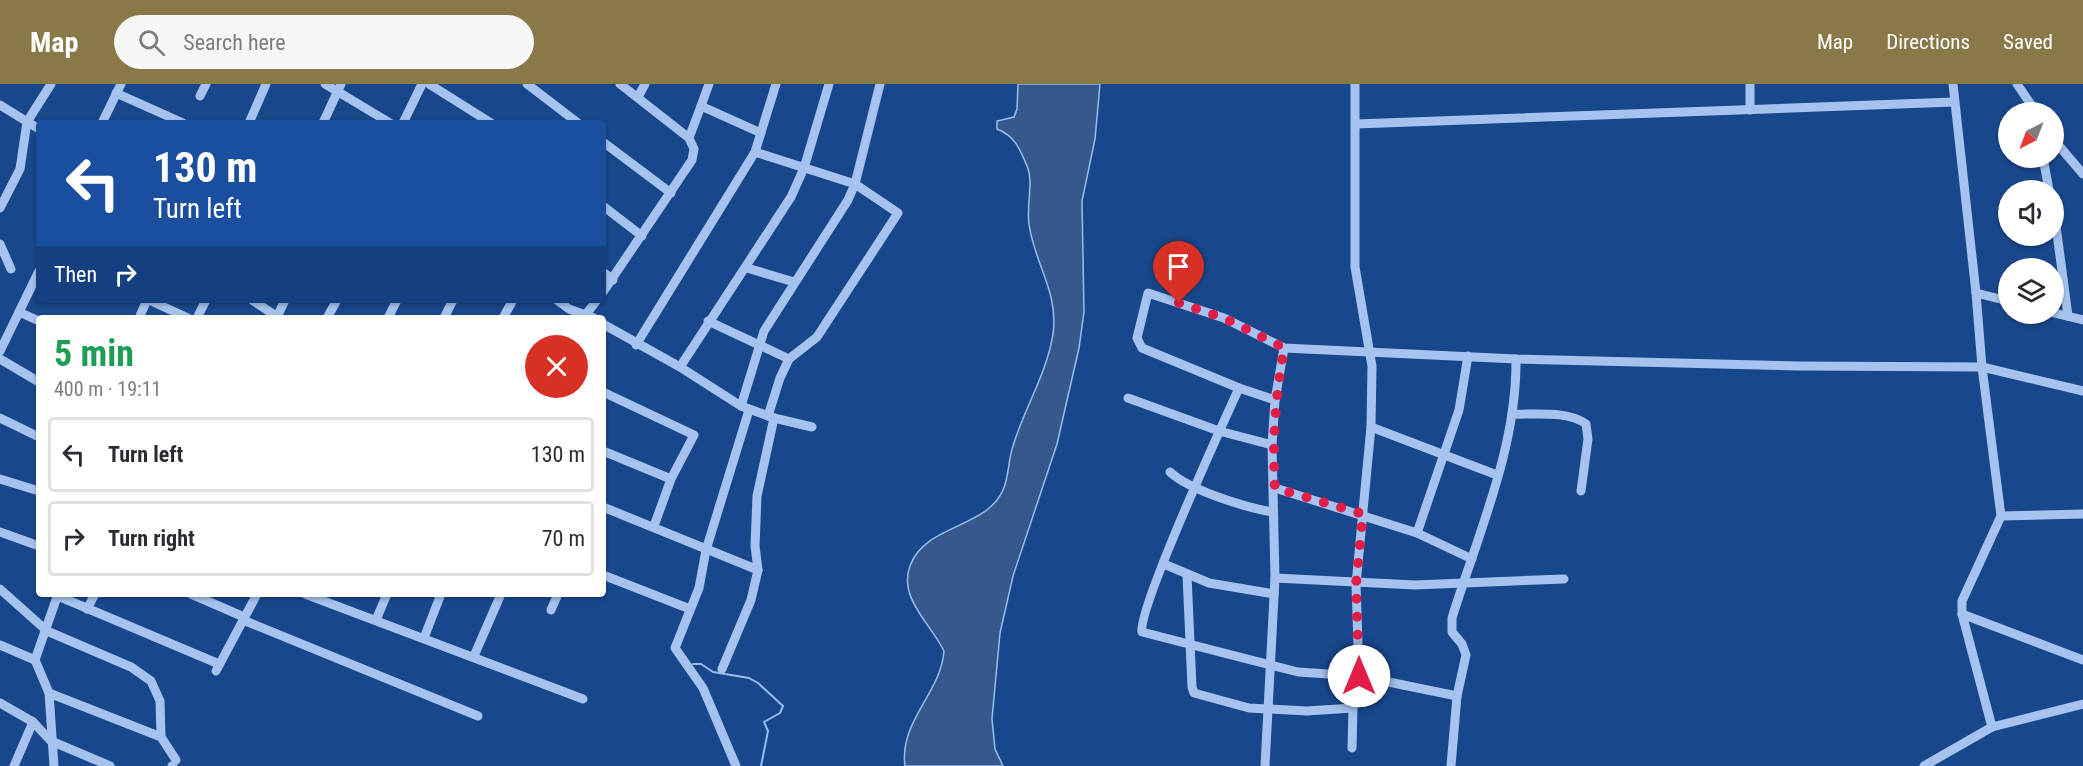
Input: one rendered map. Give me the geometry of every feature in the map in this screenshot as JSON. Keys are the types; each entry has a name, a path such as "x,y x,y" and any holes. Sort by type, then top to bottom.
{"street":[{"path":"0,208 20,169 27,122 51,84"},
{"path":"200,96 206,84"},
{"path":"250,120 266,84"},
{"path":"325,84 340,88 386,120"},
{"path":"404,120 422,84"},
{"path":"429,84 486,120"},
{"path":"527,84 574,120"},
{"path":"606,288 692,160 694,149 689,138 620,84"},
{"path":"638,97 645,84"},
{"path":"689,138 709,84"},
{"path":"636,345 755,153 776,84"},
{"path":"680,367 708,321 747,268 791,197 804,168 829,84"},
{"path":"736,766 703,688 675,648 699,588 706,550 764,331 848,200 855,184 880,84"},
{"path":"1352,748 1353,708 1359,676 1356,584 1371,427 1372,366 1355,267 1355,84"},
{"path":"1750,84 1750,110"},
{"path":"1953,84 1982,366 2001,516 1962,601 1962,614 1992,727"},
{"path":"2018,84 2030,102"},
{"path":"103,120 118,88 161,119"},
{"path":"324,120 340,88"},
{"path":"1356,124 1954,102"},
{"path":"0,105 36,127"},
{"path":"701,106 761,133"},
{"path":"606,144 670,193"},
{"path":"2064,152 2083,174"},
{"path":"722,669 751,600 758,570 755,546 758,496 780,378 789,359 817,337 898,217 898,213 855,184 755,153"},
{"path":"606,208 642,236"},
{"path":"0,244 11,269"},
{"path":"2059,246 2068,316"},
{"path":"747,268 794,282"},
{"path":"606,274 613,279"},
{"path":"0,351 36,277"},
{"path":"1275,400 1239,388 1139,345 1137,338 1148,293 1224,318 1284,348 1516,359 1799,366 1982,366 2083,391"},
{"path":"1976,293 1998,298"},
{"path":"155,303 181,315"},
{"path":"257,303 275,315"},
{"path":"561,303 569,309 587,315"},
{"path":"566,315 569,309"},
{"path":"19,312 36,320"},
{"path":"2064,315 2083,320"},
{"path":"708,321 789,359"},
{"path":"606,326 636,345 680,367 745,408 812,427"},
{"path":"1265,766 1275,578 1273,512 1275,488 1272,445 1275,400 1284,348"},
{"path":"1417,532 1459,410 1468,356"},
{"path":"0,359 36,380"},
{"path":"1451,766 1457,696 1466,655 1451,626 1462,582 1472,559 1497,475 1512,414 1516,384 1516,359"},
{"path":"1239,388 1164,564 1141,629 1150,636 1298,672 1359,676 1457,696"},
{"path":"606,393 694,435 671,479 654,526"},
{"path":"1128,398 1219,431 1272,445"},
{"path":"1512,414 1565,416 1578,418 1586,423 1588,439 1581,491"},
{"path":"0,418 36,436"},
{"path":"1371,427 1497,475"},
{"path":"606,452 671,479"},
{"path":"1170,472 1196,486 1251,508 1273,512"},
{"path":"0,478 36,490"},
{"path":"1275,488 1417,532 1472,559"},
{"path":"606,508 758,570"},
{"path":"2001,516 2083,514"},
{"path":"0,532 36,545"},
{"path":"1164,564 1209,583 1274,594"},
{"path":"1188,575 1194,693 1241,706 1269,709 1306,711 1353,708"},
{"path":"606,576 690,609"},
{"path":"1275,578 1356,584 1564,579"},
{"path":"0,590 47,631 131,666 151,681 160,701 161,737 174,764"},
{"path":"35,660 57,597"},
{"path":"62,597 217,668 255,597"},
{"path":"87,609 93,597"},
{"path":"204,597 243,618 478,716"},
{"path":"313,597 583,699"},
{"path":"376,620 386,597"},
{"path":"424,638 440,597"},
{"path":"474,657 500,597"},
{"path":"551,610 557,597"},
{"path":"1962,614 2083,660"},
{"path":"0,645 35,660 49,693 54,766"},
{"path":"49,693 161,737"},
{"path":"0,703 33,722 51,741 110,766"},
{"path":"1924,766 1992,727 2083,704"},
{"path":"14,766 33,722"}],"water":[{"path":"1018,84 1100,84 1095,139 1082,201 1084,312 1079,348 1057,444 1013,576 1000,633 992,719 995,749 1003,766 905,766 908,735 936,680 944,651 912,600 907,578 910,566 918,552 928,542 970,520 995,503 1003,490 1013,446 1046,363 1053,334 1054,319 1049,291 1029,224 1029,172 1016,144 1008,135 997,129 997,121 1014,117 1017,109"}],"waterway":[{"path":"693,664 701,664 713,672 749,678 758,683 783,706 780,713 764,722 768,731 761,766"}],"route":[{"path":"1179,303 1224,318 1284,348 1275,400 1272,445 1275,488 1283,488 1363,514 1356,584 1359,676"}]}
